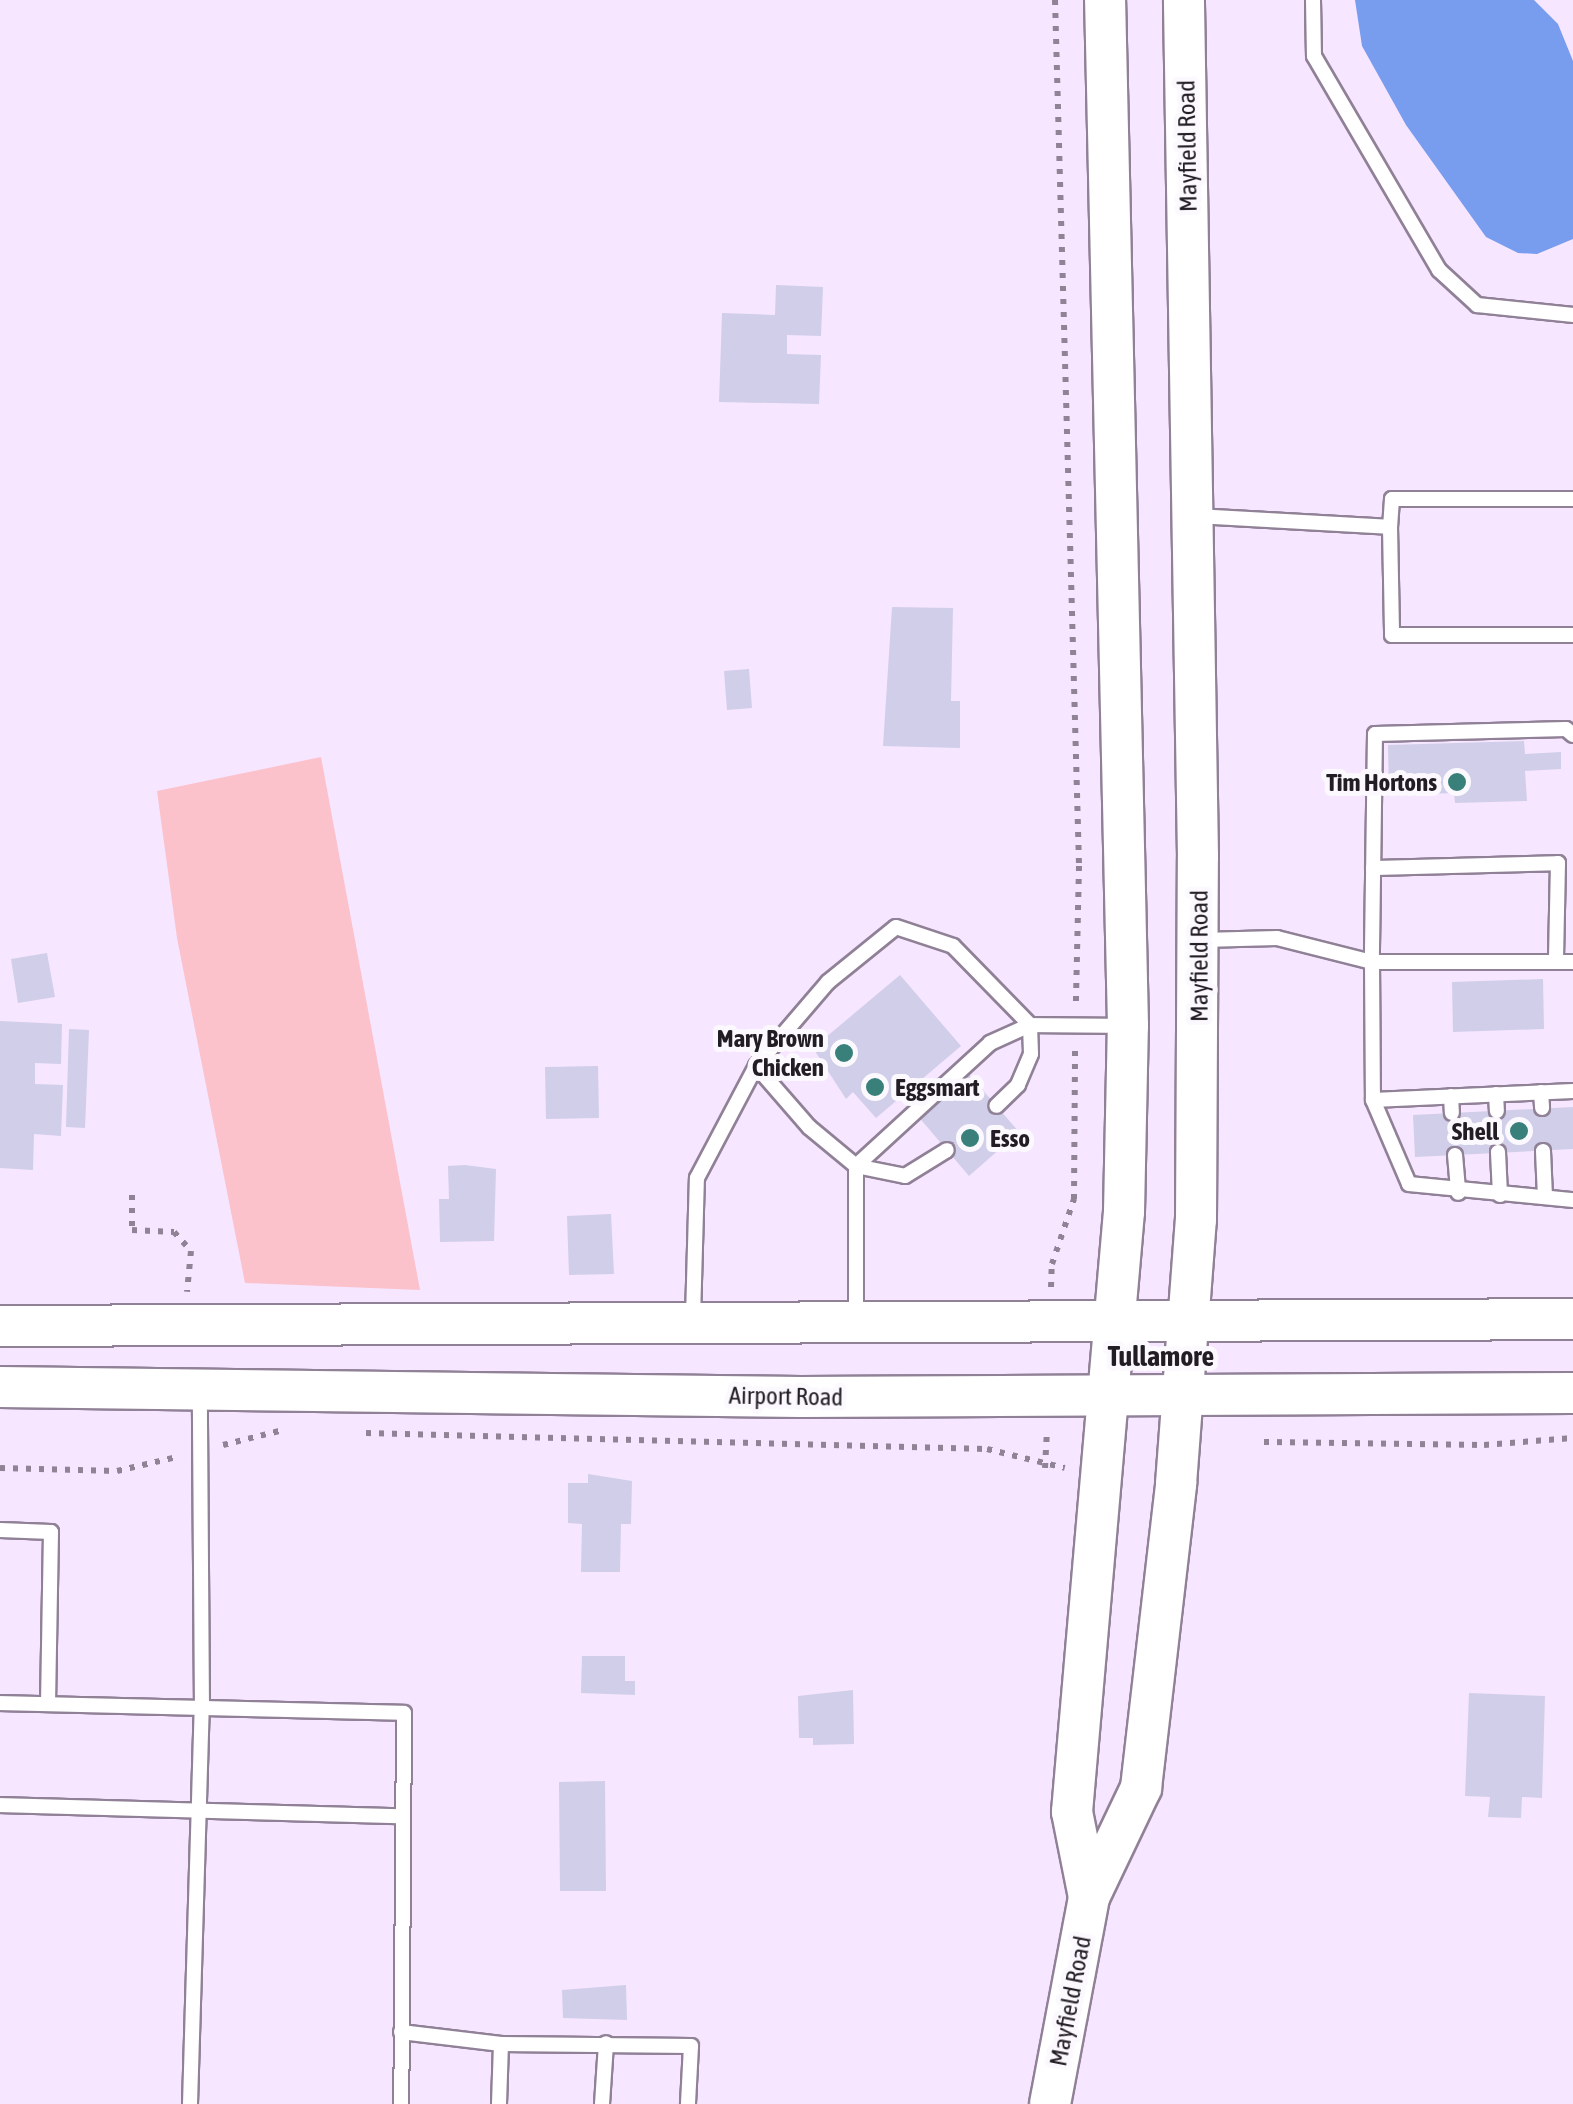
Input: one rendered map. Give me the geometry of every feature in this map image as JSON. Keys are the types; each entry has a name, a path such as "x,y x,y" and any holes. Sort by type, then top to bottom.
{"main road":[{"name":"Mayfield Road","path":"1089,1897 1072,1812 1116,1323 1128,1026 1105,0"},
{"name":"Mayfield Road","path":"1050,2104 1089,1897 1140,1788 1183,1396 1196,1220 1199,940 1184,0"},
{"path":"0,1326 693,1328 1573,1319"},
{"name":"Airport Road","path":"0,1386 1110,1396 1573,1393"}],"lane":[{"path":"1312,0 1314,56 1447,280 1476,304 1573,315"},
{"path":"1573,498 1392,499 1390,526 1392,635 1573,635"},
{"path":"1193,516 1390,526"},
{"path":"1573,735 1566,728 1376,734 1372,962 1373,1100 1410,1184 1458,1192 1573,1200"},
{"path":"1373,868 1558,863 1556,962"},
{"path":"693,1328 697,1178 756,1066 828,982 896,927 953,946 1030,1026 1032,1054 1018,1086 996,1106"},
{"path":"1199,940 1277,938 1372,962 1573,962"},
{"path":"856,1326 856,1166 990,1043 1030,1026 1128,1026"},
{"path":"756,1066 809,1128 856,1166 905,1176 947,1150"},
{"path":"1373,1100 1496,1094 1541,1100 1573,1091"},
{"path":"1496,1094 1497,1111"},
{"path":"1451,1096 1452,1113"},
{"path":"1543,1150 1545,1197"},
{"path":"1498,1152 1500,1195"},
{"path":"1456,1155 1458,1192"},
{"path":"190,2104 202,1709 200,1386"},
{"path":"0,1530 50,1532 48,1702"},
{"path":"0,1703 404,1712 401,2104"},
{"path":"0,1805 401,1816"},
{"path":"401,2032 501,2044 691,2046 688,2104"},
{"path":"499,2104 501,2044"},
{"path":"602,2104 606,2044"}],"path":[{"path":"1052,1264 1074,1200 1079,866 1056,0"},
{"path":"132,1195 132,1230 174,1232 191,1251 184,1327"},
{"path":"0,1468 118,1471 301,1431"},
{"path":"360,1433 988,1448 1045,1468"},
{"path":"1264,1442 1484,1445 1573,1438"}],"shaded area":[{"path":"321,757 420,1290 245,1283 177,938 157,791"}],"water":[{"path":"1355,0 1534,0 1558,24 1573,61 1573,239 1537,254 1518,253 1486,237 1406,125 1362,46"}],"building":[{"path":"776,285 823,287 821,336 787,335 787,354 821,355 819,404 719,402 722,313 775,315"},
{"path":"892,607 953,608 951,701 960,701 960,748 883,746"},
{"path":"749,669 752,708 727,710 724,671"},
{"name":"Tim Hortons","path":"1524,741 1525,754 1561,752 1561,769 1525,771 1527,801 1455,803 1454,793 1389,795 1388,745"},
{"path":"47,953 55,997 18,1003 11,959"},
{"path":"900,975 961,1046 876,1118 853,1092 846,1099 813,1048"},
{"path":"1543,979 1544,1029 1453,1032 1452,982"},
{"path":"0,1021 62,1024 61,1064 35,1063 35,1084 63,1085 61,1136 34,1134 33,1170 0,1168"},
{"path":"69,1029 89,1030 85,1128 66,1127"},
{"path":"598,1066 599,1118 546,1119 545,1067"},
{"path":"967,1072 1019,1132 969,1176 917,1115"},
{"path":"1573,1107 1573,1149 1415,1157 1413,1115"},
{"path":"448,1166 496,1169 494,1241 440,1242 439,1199 449,1199"},
{"path":"611,1214 614,1274 569,1275 567,1216"},
{"path":"588,1474 632,1481 631,1524 621,1524 620,1572 581,1572 582,1524 568,1523 568,1483 588,1483"},
{"path":"582,1656 625,1656 625,1681 635,1681 635,1695 581,1693"},
{"path":"853,1690 854,1744 813,1745 813,1738 799,1738 798,1696"},
{"path":"1469,1693 1545,1696 1542,1798 1522,1797 1521,1818 1488,1817 1490,1797 1465,1796"},
{"path":"605,1781 606,1891 560,1891 559,1782"},
{"path":"626,1985 627,2020 563,2018 562,1990"}],"place":[{"name":"Tim Hortons","path":"1457,782"},
{"name":"Mary Brown Chicken","path":"844,1053"},
{"name":"Eggsmart","path":"875,1087"},
{"name":"Shell","path":"1519,1131"},
{"name":"Esso","path":"970,1138"}],"district":[{"name":"Tullamore","path":"1161,1356"}]}
